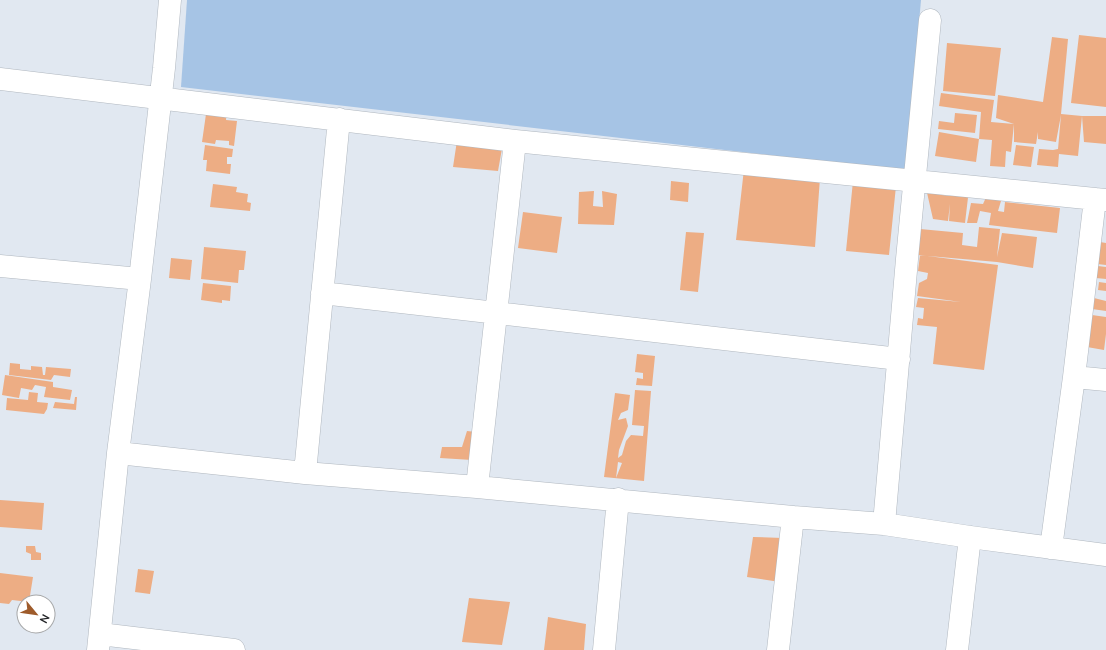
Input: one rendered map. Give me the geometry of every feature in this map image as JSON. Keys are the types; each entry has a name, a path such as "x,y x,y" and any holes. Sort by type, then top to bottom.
{"street":[{"path":"170,0 140,279 118,453 99,642 234,650"},
{"path":"884,524 930,20"},
{"path":"0,79 515,141 1100,199 1051,548"},
{"path":"305,473 339,119"},
{"path":"476,486 515,141"},
{"path":"0,266 140,279"},
{"path":"322,293 899,359"},
{"path":"1074,377 1106,380"},
{"path":"118,453 305,473 476,486 793,517 884,524 1106,555"},
{"path":"604,650 618,500"},
{"path":"778,650 793,517"},
{"path":"957,650 970,537"}],"shaded area":[{"path":"187,0 921,0 906,171 181,87"}],"building":[{"path":"1079,35 1106,38 1106,107 1071,103"},
{"path":"1052,37 1068,39 1061,114 1082,116 1078,156 1059,154 1058,167 1037,165 1039,149 1058,149 1061,115 1056,142 1038,139 1038,132 1036,144 1014,142 1014,124 996,118 998,95 1043,102"},
{"path":"947,43 1001,48 995,96 943,91"},
{"path":"941,93 994,100 991,122 1014,124 1011,152 1006,151 1005,167 990,166 992,140 979,139 981,112 939,106"},
{"path":"207,107 227,109 226,120 237,121 234,146 229,145 229,141 216,140 215,144 202,142"},
{"path":"955,113 977,115 975,133 938,129 939,121 954,123"},
{"path":"1082,116 1106,116 1106,144 1084,142"},
{"path":"939,132 979,139 976,162 935,156"},
{"path":"458,134 503,143 498,171 453,167"},
{"path":"205,145 233,149 232,157 227,157 227,164 231,164 230,174 206,171 207,160 203,160"},
{"path":"1016,145 1034,147 1031,167 1013,165"},
{"path":"744,169 820,178 815,247 736,240"},
{"path":"671,181 689,183 688,202 670,200"},
{"path":"853,181 896,186 889,255 846,251"},
{"path":"213,184 237,187 236,192 248,194 247,202 251,203 250,211 210,207"},
{"path":"925,184 943,187 942,195 951,196 952,194 969,189 965,223 949,221 950,204 948,221 933,219"},
{"path":"594,191 593,206 603,207 602,191 617,194 614,225 578,224 579,192"},
{"path":"989,191 1007,193 1001,201 998,211 1004,212 1005,202 1060,208 1057,233 989,225 991,213 980,211 977,223 967,223 971,203 983,204"},
{"path":"523,212 562,217 557,253 518,248"},
{"path":"979,227 1000,229 997,257 1002,233 1037,237 1033,268 997,262 917,255 920,229 963,233 962,245 977,247"},
{"path":"686,232 704,233 698,292 680,290"},
{"path":"1100,242 1106,243 1106,265 1097,264"},
{"path":"204,247 246,251 244,270 239,270 238,283 201,279"},
{"path":"920,255 998,265 984,370 933,364 937,327 917,325 918,318 923,319 924,308 916,307 918,298 961,302 917,296 919,283 927,279 928,273 918,271"},
{"path":"171,258 192,260 190,280 169,278"},
{"path":"1098,266 1106,267 1106,279 1096,278"},
{"path":"1099,282 1106,283 1106,291 1098,290"},
{"path":"203,283 231,286 230,301 222,300 222,303 201,300"},
{"path":"1094,298 1106,301 1106,311 1092,309"},
{"path":"1092,315 1106,317 1104,350 1087,347"},
{"path":"637,354 655,356 652,386 636,385 637,378 643,379 643,373 635,372"},
{"path":"10,363 20,364 20,369 31,370 31,366 42,367 43,375 45,375 46,367 71,369 70,377 54,375 51,380 9,375"},
{"path":"5,375 53,382 53,387 72,390 70,400 44,397 46,387 35,385 32,390 21,388 19,398 2,395"},
{"path":"635,390 651,391 644,481 604,477 615,393 630,395 628,410 621,413 618,420 626,418 628,426 619,450 618,458 622,455 626,441 631,435 643,436 644,426 632,425","holes":["618,462 622,463 616,478"]},
{"path":"29,392 38,393 37,402 48,403 44,414 6,410 7,398 28,400"},
{"path":"75,397 77,397 76,410 53,408 55,402 74,404"},
{"path":"467,431 476,432 472,460 440,458 442,447 462,447"},
{"path":"0,500 44,503 42,530 0,527"},
{"path":"753,537 783,538 780,582 747,577"},
{"path":"26,546 35,546 36,552 41,553 41,560 31,560 31,554 26,552"},
{"path":"138,569 154,571 150,594 135,592"},
{"path":"0,573 33,577 30,594 16,594 16,600 12,600 9,604 0,603"},
{"path":"469,598 510,602 502,645 462,642"},
{"path":"548,617 586,624 584,650 544,650"}]}
